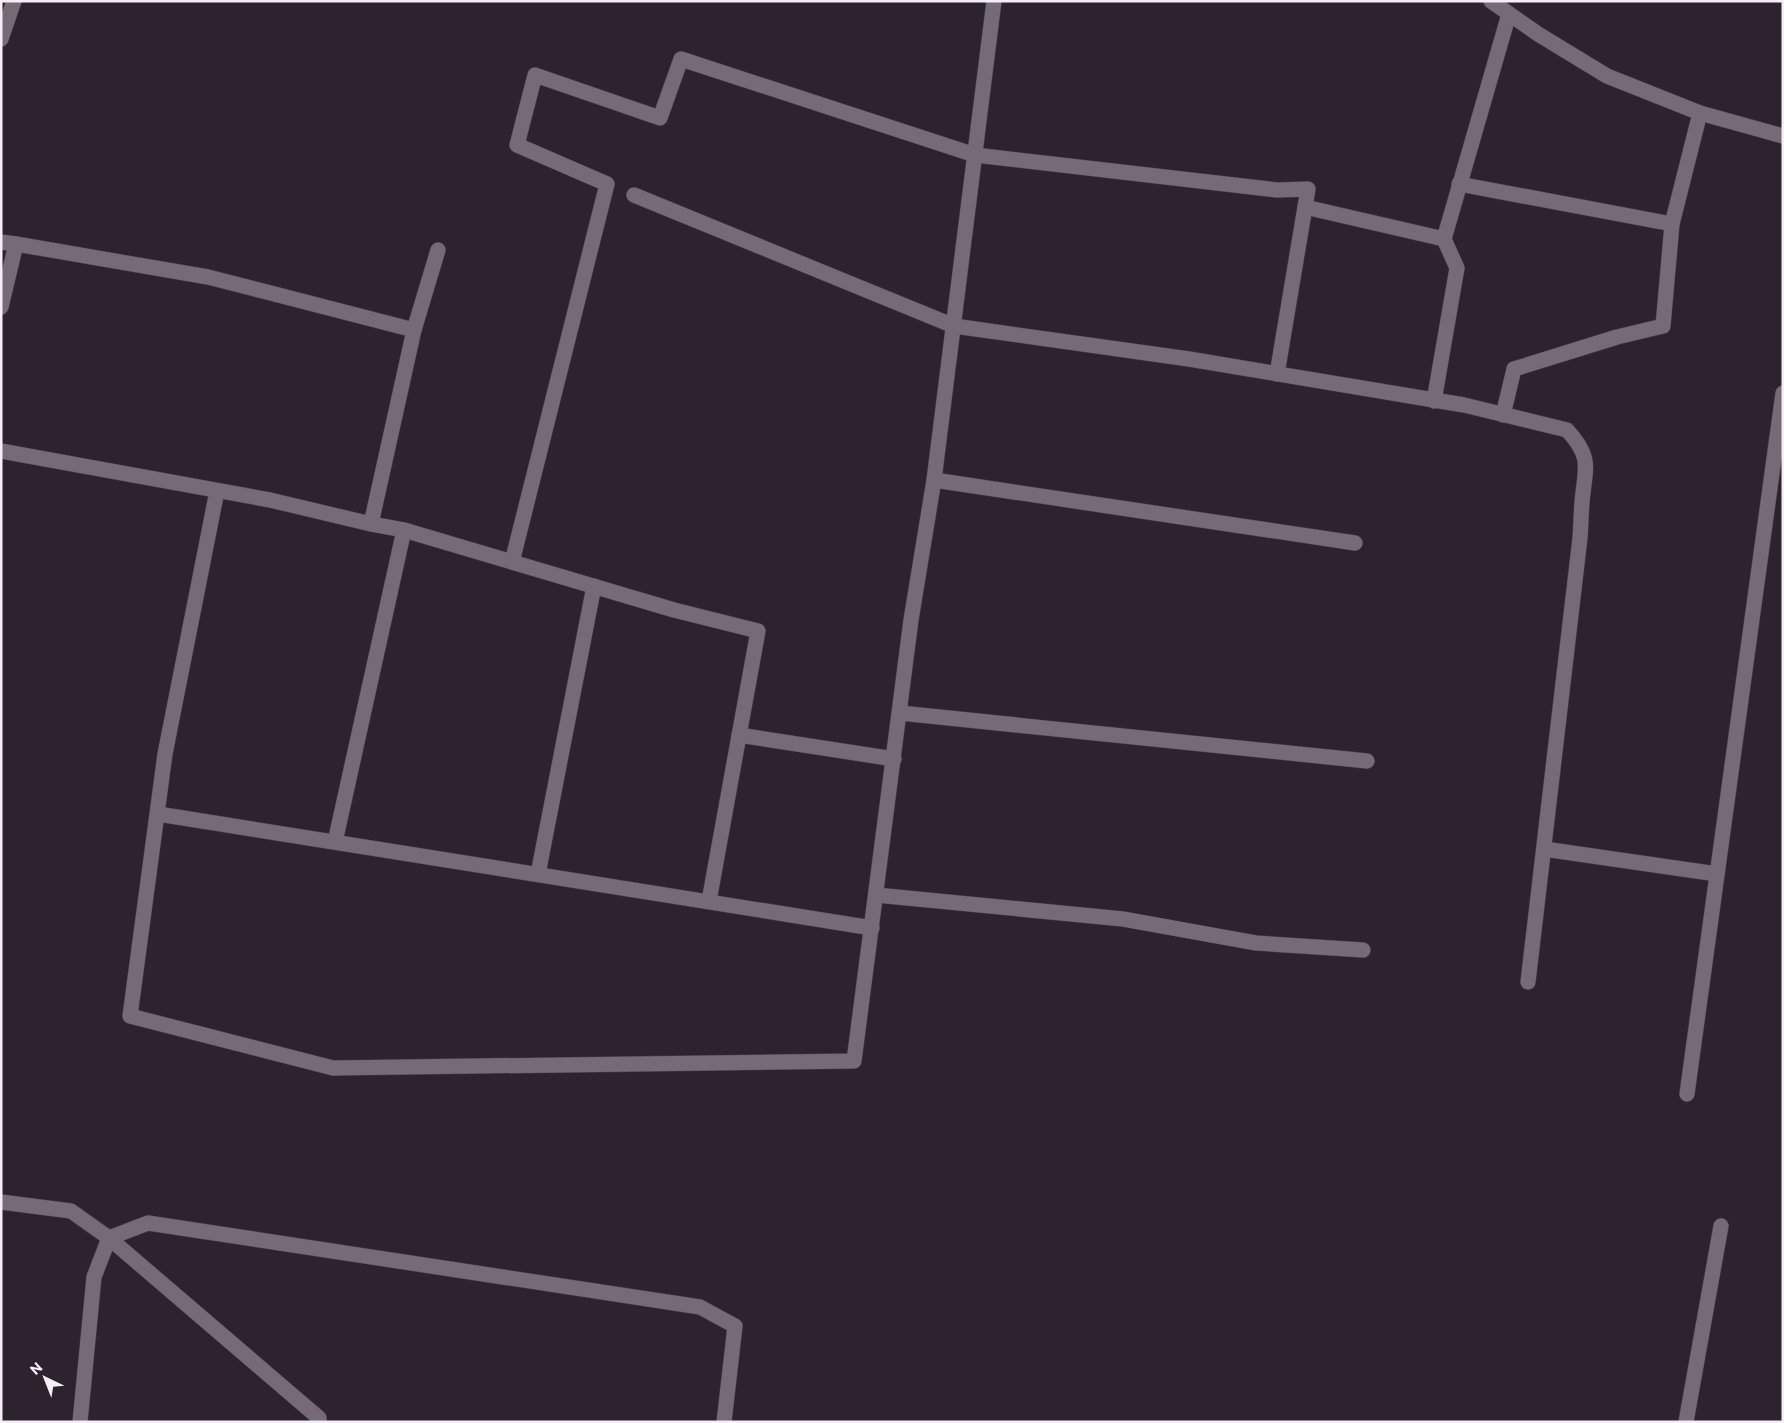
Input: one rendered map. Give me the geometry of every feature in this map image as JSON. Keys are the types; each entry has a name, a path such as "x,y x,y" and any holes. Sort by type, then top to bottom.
{"street":[{"path":"1,39 14,1"},
{"path":"217,491 165,754 130,1016 333,1068 854,1061 912,620 934,480 994,1"},
{"path":"1491,1 1538,34 1607,76 1700,113 1783,136"},
{"path":"1434,400 1457,268 1444,239 1509,14"},
{"path":"512,562 607,184 517,145 535,75 660,118 681,59 975,155 1277,190 1308,190 1277,374"},
{"path":"1503,415 1514,369 1617,337 1663,326 1672,224 1700,113"},
{"path":"1460,184 1672,224"},
{"path":"634,195 954,326 1189,359 1464,405 1567,430 1578,443 1586,466 1580,538 1528,982"},
{"path":"1305,207 1444,239"},
{"path":"1,308 8,243 208,277 414,330"},
{"path":"371,524 414,330 438,250"},
{"path":"1687,1094 1783,393"},
{"path":"1,450 270,500 404,530 674,610 758,631 709,901"},
{"path":"934,480 1354,543"},
{"path":"335,842 404,530"},
{"path":"538,874 594,586"},
{"path":"900,713 1367,762"},
{"path":"739,735 894,759"},
{"path":"158,814 872,928"},
{"path":"1544,849 1717,874"},
{"path":"876,895 1123,919 1256,943 1363,950"},
{"path":"1,1202 71,1212 109,1238 319,1418 319,1422"},
{"path":"80,1422 94,1277 109,1238 148,1223 700,1307 735,1326 724,1422"},
{"path":"1686,1422 1721,1226"}]}
